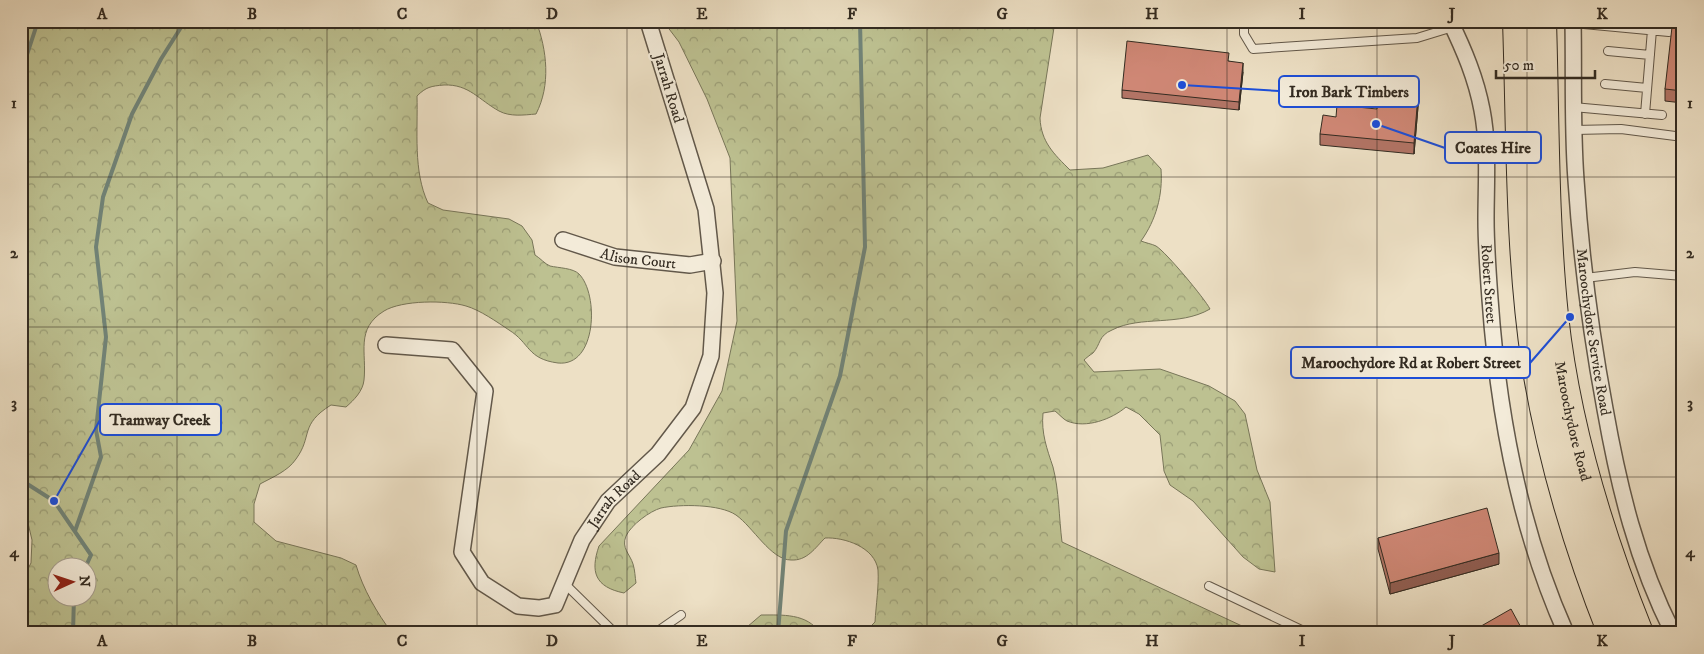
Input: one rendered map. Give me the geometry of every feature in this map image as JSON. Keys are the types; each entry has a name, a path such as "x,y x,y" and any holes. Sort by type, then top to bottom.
{"highway":[{"name":"Maroochydore Road","path":"1517,21 1524,235 1536,363 1560,483 1573,527 1612,633"},
{"name":"Maroochydore Road","path":"1542,21 1550,264 1561,363 1581,462 1598,522 1639,633"}],"street":[{"name":"Jarrah Road","path":"386,345 452,350 485,391 462,552 482,583 518,606 539,608 555,605 582,540 608,501 658,454 693,408 711,356 715,293 706,209 648,21"},
{"name":"Maroochydore Service Road","path":"1573,22 1575,179 1585,278 1602,395 1623,503 1647,575 1674,633"},
{"name":"Robert Street","path":"1451,24 1468,60 1476,84 1485,133 1490,301 1506,434 1523,510 1538,562 1566,633"},
{"name":"Alison Court","path":"563,240 615,257 690,265 713,261"}],"lane":[{"path":"1244,21 1244,34 1253,49 1417,38 1451,24"},
{"path":"1573,22 1669,32"},
{"path":"1645,114 1652,30"},
{"path":"1608,51 1650,55"},
{"path":"1604,84 1647,88"},
{"path":"1573,107 1662,115"},
{"path":"1574,130 1621,129 1683,137"},
{"path":"1585,278 1635,272 1683,276"},
{"path":"565,584 615,633"},
{"path":"1209,586 1308,633"},
{"path":"655,633 681,615"}],"green space":[{"path":"21,21 536,21 543,44 546,68 544,91 536,114 517,115 503,113 467,90 453,85 429,87 417,96 418,164 423,191 428,203 443,210 509,219 522,226 532,240 535,255 550,266 570,269 579,274 590,297 591,312 591,328 581,354 571,361 558,363 540,358 516,335 499,323 466,306 424,302 392,307 375,318 369,326 364,342 365,370 360,392 346,407 331,405 314,419 296,459 285,470 260,484 254,504 254,522 276,541 341,558 356,565 362,583 371,600 392,633 21,633 21,582 31,563 32,540 28,523 21,520"},
{"path":"663,21 1055,21 1040,118 1043,134 1049,147 1070,170 1103,168 1148,155 1161,169 1161,188 1160,198 1151,225 1141,241 1156,246 1161,250 1185,276 1210,309 1186,318 1135,323 1107,332 1096,350 1084,360 1094,372 1160,369 1209,386 1235,401 1245,414 1257,470 1270,502 1275,572 1259,569 1243,557 1193,501 1170,485 1164,471 1160,435 1139,414 1126,407 1106,419 1082,424 1067,421 1055,411 1043,413 1044,434 1057,485 1062,542 1257,633 864,633 875,622 878,589 876,562 865,550 858,545 841,539 825,538 806,556 797,560 784,559 769,549 736,515 729,511 700,506 661,508 641,519 628,532 625,540 625,547 634,566 636,583 624,593 607,587 601,582 595,571 596,555 599,546 689,450 722,391 737,321 730,158 707,99 679,42"},
{"path":"761,615 794,616 815,626 820,633 740,633"}],"building":[{"path":"1672,27 1683,28 1683,91 1665,89"},
{"path":"1127,41 1229,53 1228,61 1243,63 1239,102 1122,90"},
{"path":"1379,80 1419,84 1414,143 1320,134 1323,115 1336,117 1337,105 1377,109"},
{"path":"1487,508 1499,553 1390,583 1378,538"},
{"path":"1511,609 1524,633 1469,633"}],"waterway":[{"path":"21,73 38,21"},
{"path":"75,531 101,457 96,430 106,337 96,247 103,197 132,114 161,59 185,21"},
{"path":"778,633 786,531 840,376 865,247 860,21"},
{"path":"21,480 54,501 91,556"},
{"path":"73,633 74,606"}],"place":[{"name":"Iron Bark Timbers","path":"1182,85"},
{"name":"Coates Hire","path":"1376,124"},
{"name":"Maroochydore Rd at Robert Street","path":"1570,317"},
{"name":"Tramway Creek","path":"54,501"}]}
